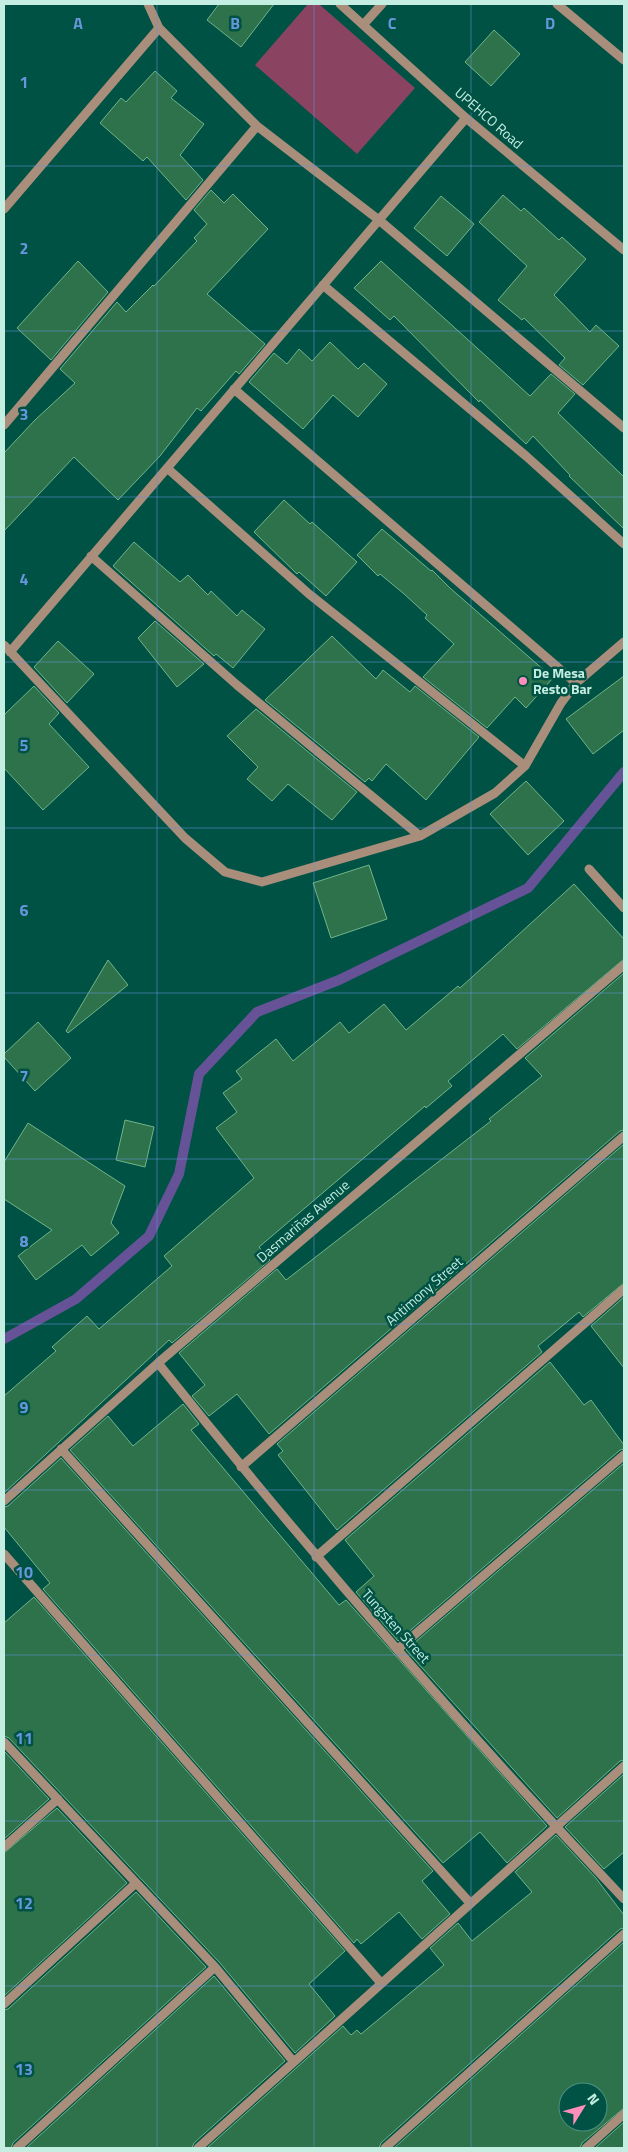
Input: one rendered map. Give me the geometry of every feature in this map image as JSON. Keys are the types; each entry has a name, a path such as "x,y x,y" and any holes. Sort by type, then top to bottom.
{"street":[{"path":"148,4 159,28 257,126 379,220 624,428"},
{"name":"UPEHCO Road","path":"340,4 466,118 624,250"},
{"path":"364,25 382,4"},
{"path":"557,4 624,60"},
{"path":"4,209 159,28"},
{"path":"466,118 91,556 7,648 185,838 225,872 262,882 420,836 495,793 526,766 561,703 576,683 624,642"},
{"path":"4,426 257,126"},
{"path":"323,285 526,456 624,544"},
{"path":"234,389 576,683"},
{"path":"167,468 309,594 526,766"},
{"path":"91,556 237,685 420,836"},
{"path":"589,869 624,908"},
{"name":"Dasmariñas Avenue","path":"4,1501 158,1363 624,965"},
{"name":"Antimony Street","path":"241,1467 624,1136"},
{"path":"316,1557 624,1289"},
{"name":"Tungsten Street","path":"158,1363 316,1557 556,1827 624,1899"},
{"path":"62,1449 470,1904"},
{"path":"398,1649 624,1455"},
{"path":"4,1554 382,1982"},
{"path":"4,1742 215,1967 293,2061"},
{"path":"198,2148 624,1766"},
{"path":"4,1847 58,1799"},
{"path":"4,2004 136,1883"},
{"path":"385,2148 624,1934"},
{"path":"17,2148 215,1967"},
{"path":"586,2148 624,2114"}],"shaded area":[{"path":"308,4 319,4 415,88 357,154 255,65"}],"building":[{"path":"219,4 274,4 241,47 207,20"},
{"path":"494,30 520,54 491,86 465,62"},
{"path":"155,71 177,91 171,98 204,124 180,155 203,180 186,200 147,157 143,161 100,123 121,98 126,102"},
{"path":"211,190 224,203 233,194 268,229 207,294 265,344 239,374 236,371 201,411 197,408 160,456 118,500 74,457 4,531 4,453 35,420 75,383 60,369 117,302 126,312 197,241 194,238 207,224 194,210"},
{"path":"503,195 521,211 524,208 559,240 562,237 586,259 554,295 590,332 596,325 619,346 583,385 559,365 565,358 524,318 522,320 498,300 527,266 479,222"},
{"path":"441,196 474,224 447,256 414,228"},
{"path":"78,261 108,292 51,360 17,328"},
{"path":"381,261 530,396 551,374 575,394 558,413 624,477 624,529 569,476 533,436 526,444 480,400 479,402 394,316 390,320 354,288"},
{"path":"330,342 358,369 364,363 387,384 358,417 333,395 303,429 249,382 274,353 287,364 299,349 312,361"},
{"path":"284,500 357,562 326,596 299,572 297,574 254,532"},
{"path":"382,529 432,570 553,678 526,708 515,697 487,728 423,677 454,644 425,618 427,615 380,574 378,576 357,555"},
{"path":"134,542 180,582 188,575 208,595 211,591 237,616 242,610 265,629 233,668 216,654 214,656 113,566"},
{"path":"155,621 204,664 177,687 138,638"},
{"path":"332,636 376,679 383,670 410,692 415,686 479,737 426,800 386,764 372,781 369,778 365,782 265,700"},
{"path":"58,641 94,674 67,703 34,667"},
{"path":"624,676 624,730 593,754 566,719"},
{"path":"34,686 59,713 49,724 89,767 43,810 4,768 4,715"},
{"path":"256,709 357,792 332,820 288,784 272,801 247,779 258,767 227,736"},
{"path":"526,781 564,821 528,855 490,814"},
{"path":"369,865 387,919 331,938 313,883"},
{"path":"574,884 624,939 624,959 517,1049 503,1034 448,1081 452,1086 426,1108 425,1106 259,1247 270,1260 172,1343 169,1340 4,1493 4,1396 56,1351 52,1347 87,1316 99,1329 172,1266 164,1256 254,1178 216,1128 237,1112 223,1093 242,1079 236,1071 276,1039 293,1061 340,1022 349,1033 384,1004 406,1030 458,986 460,988"},
{"path":"108,960 128,985 68,1033 66,1031"},
{"path":"624,973 624,1130 620,1131 269,1434 237,1394 209,1416 192,1396 205,1385 179,1353 277,1269 286,1280 491,1121 489,1119 542,1076 525,1058"},
{"path":"38,1022 71,1058 35,1091 4,1057 4,1054"},
{"path":"125,1120 154,1127 145,1167 116,1160"},
{"path":"28,1123 125,1186 111,1223 119,1233 91,1256 82,1245 36,1280 18,1256 52,1230 4,1199 4,1162"},
{"path":"624,1144 624,1283 583,1317 579,1312 538,1346 542,1352 337,1530 278,1455 283,1451 277,1444"},
{"path":"624,1297 624,1368 591,1326"},
{"path":"550,1362 584,1405 591,1400 624,1445 624,1449 620,1450 398,1641 356,1592 374,1576 345,1540"},
{"path":"183,1404 199,1424 191,1430 339,1605 346,1600 547,1826 507,1863 480,1832 443,1863 70,1450 108,1416 133,1446"},
{"path":"61,1458 433,1871 422,1881 450,1914 422,1939 399,1912 361,1944 357,1939 354,1943 43,1589 50,1583 4,1527 4,1507 8,1506"},
{"path":"624,1463 624,1760 620,1761 557,1818 406,1650"},
{"path":"34,1597 345,1951 309,1984 335,2016 295,2053 220,1963 9,1738 4,1736 4,1623"},
{"path":"4,1751 49,1799 4,1839"},
{"path":"624,1774 624,1852 604,1869 565,1827"},
{"path":"57,1808 127,1883 4,1996 4,1853"},
{"path":"556,1835 595,1877 624,1915 624,1928 620,1929 381,2143 379,2148 207,2148 343,2026 351,2035 357,2030 361,2034 444,1965 430,1948 458,1923 472,1941 532,1892 515,1872"},
{"path":"136,1892 206,1967 13,2143 11,2148 4,2148 4,2010 8,2009"},
{"path":"624,1942 624,2108 608,2121 608,2082 558,2082 558,2132 595,2132 582,2143 580,2148 394,2148"},
{"path":"214,1976 285,2061 194,2143 192,2148 26,2148"},
{"path":"624,2122 624,2148 595,2148"}],"waterway":[{"path":"4,1339 76,1299 149,1236 179,1174 199,1074 257,1012 339,980 528,888 624,772"}],"place":[{"name":"De Mesa Resto Bar","path":"523,681"}]}
